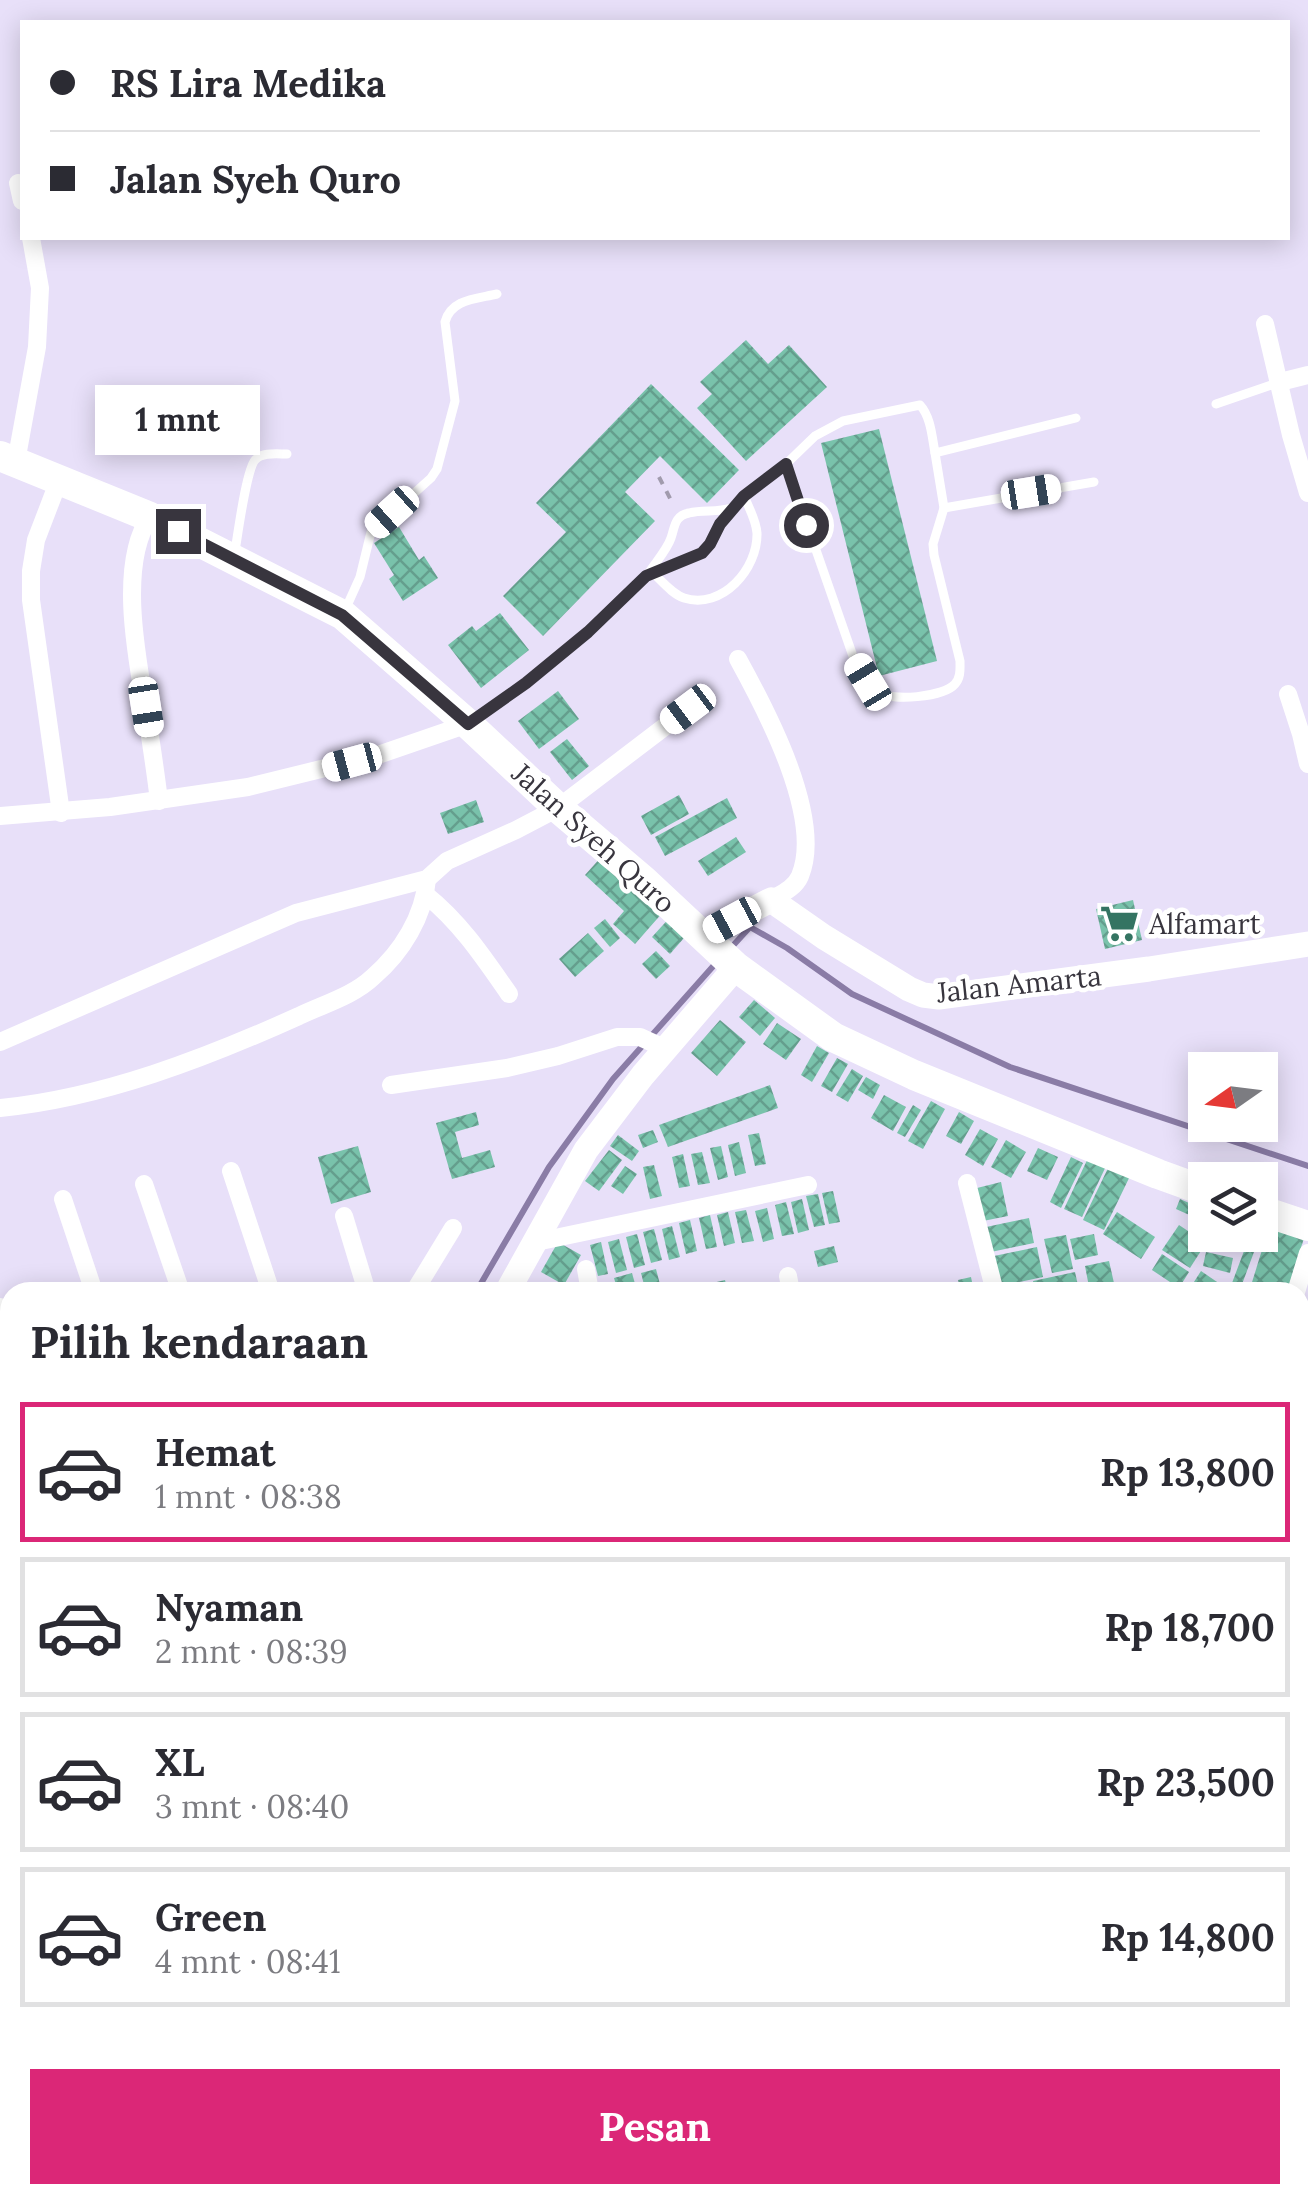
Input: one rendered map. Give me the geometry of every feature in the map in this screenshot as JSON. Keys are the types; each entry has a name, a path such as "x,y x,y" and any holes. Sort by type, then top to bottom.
{"main road":[{"name":"Jalan Syeh Quro","path":"8,459 150,518 342,615 721,952 833,1037 914,1076 1188,1185"},
{"path":"1278,1216 1308,1226"}],"street":[{"path":"8,459 37,347 40,288 31,240"},
{"path":"1264,324 1300,433 1308,493"},
{"path":"1280,382 1308,375"},
{"path":"60,480 36,540 31,600 61,812"},
{"path":"150,518 142,528 132,583 159,800"},
{"path":"513,1282 586,1150 654,1043 721,952 800,876 806,840 800,794 759,696 738,658"},
{"path":"1288,694 1308,764"},
{"path":"0,1108 72,1095 190,1062 361,987 392,957 412,927 426,887 447,861 558,808 688,709"},
{"path":"0,816 218,793 378,755 468,724"},
{"path":"426,887 468,936 509,994"},
{"path":"0,1042 296,914 426,887"},
{"name":"Jalan Amarta","path":"771,900 909,989 939,997 1308,944"},
{"path":"391,1085 507,1068 617,1036 654,1043"},
{"path":"232,1172 268,1282"},
{"path":"967,1183 989,1282"},
{"path":"144,1184 178,1282"},
{"path":"536,1242 808,1185"},
{"path":"63,1199 91,1282"},
{"path":"344,1216 365,1282"},
{"path":"420,1282 453,1228"},
{"path":"1299,1282 1308,1253"},
{"path":"586,1269 588,1282"}],"lane":[{"path":"342,615 360,577 370,532 437,469 455,401 447,315 460,303 497,294"},
{"path":"1216,404 1280,382"},
{"path":"650,575 702,553 744,496 829,427 920,405 926,412 936,453 944,508 934,536 934,555 960,661 955,684 947,690 891,698 868,682 854,659 786,464"},
{"path":"936,453 1076,418"},
{"path":"234,559 254,460 287,454"},
{"path":"944,508 1094,482"},
{"path":"650,575 679,596 694,600 720,596 734,586 745,572 758,538 744,496"},
{"path":"468,724 512,694 650,575 672,538 679,517 718,512 736,505"}],"path":[{"path":"659,476 679,517"}],"building":[{"path":"746,340 768,364 789,345 827,387 746,461 697,408 712,394 700,382"},
{"path":"651,384 739,470 707,503 660,456 625,492 655,521 543,636 503,596 566,532 536,503"},
{"path":"879,429 937,661 879,676 821,443"},
{"path":"399,527 419,560 424,556 438,578 403,601 389,579 394,575 374,543"},
{"path":"500,613 529,650 481,688 448,645 472,626 476,631"},
{"path":"558,691 579,719 539,749 518,721"},
{"path":"567,739 589,766 572,780 550,752"},
{"path":"679,795 689,814 651,835 641,816"},
{"path":"727,798 737,818 665,856 655,837"},
{"path":"476,800 484,822 448,834 440,813"},
{"path":"736,837 746,852 708,876 698,861"},
{"path":"603,855 664,911 635,944 613,924 624,911 585,875"},
{"name":"Alfamart","path":"1133,900 1142,940 1105,949 1096,909"},
{"path":"673,914 691,930 670,954 652,937"},
{"path":"605,919 620,938 610,947 594,928"},
{"path":"588,933 604,951 575,977 559,959"},
{"path":"656,951 670,966 656,979 642,964"},
{"path":"754,1000 775,1018 760,1036 739,1017"},
{"path":"720,1020 746,1042 717,1076 691,1053"},
{"path":"777,1023 801,1039 786,1060 763,1044"},
{"path":"817,1046 829,1053 812,1082 801,1075"},
{"path":"837,1058 848,1064 832,1092 821,1086"},
{"path":"852,1069 863,1076 848,1102 836,1095"},
{"path":"866,1077 880,1085 873,1099 858,1090"},
{"path":"770,1085 778,1108 668,1147 659,1125"},
{"path":"884,1095 906,1107 893,1131 871,1118"},
{"path":"931,1101 945,1109 923,1149 908,1141"},
{"path":"913,1105 921,1110 905,1137 897,1133"},
{"path":"476,1112 479,1125 455,1132 462,1158 490,1150 495,1167 452,1179 436,1123"},
{"path":"959,1112 974,1121 961,1144 946,1136"},
{"path":"980,1129 998,1139 983,1166 965,1155"},
{"path":"653,1130 658,1142 643,1148 638,1135"},
{"path":"759,1133 766,1164 755,1166 748,1135"},
{"path":"618,1135 639,1151 632,1161 610,1146"},
{"path":"1006,1140 1026,1152 1011,1178 991,1167"},
{"path":"739,1142 746,1173 735,1176 728,1145"},
{"path":"358,1146 371,1192 331,1204 318,1157"},
{"path":"721,1146 728,1177 718,1180 710,1148"},
{"path":"1038,1148 1058,1157 1047,1180 1027,1171"},
{"path":"609,1150 622,1160 599,1191 585,1181"},
{"path":"702,1152 710,1183 698,1185 691,1154"},
{"path":"683,1154 690,1186 679,1188 672,1157"},
{"path":"1089,1156 1107,1164 1082,1217 1064,1209"},
{"path":"1071,1157 1083,1163 1061,1208 1050,1202"},
{"path":"1110,1164 1131,1174 1104,1230 1083,1220"},
{"path":"654,1165 662,1196 650,1199 643,1167"},
{"path":"625,1166 637,1174 623,1194 611,1186"},
{"path":"1001,1182 1008,1216 983,1221 977,1188"},
{"path":"833,1191 840,1222 829,1224 822,1193"},
{"path":"818,1194 825,1225 814,1227 806,1196"},
{"path":"802,1199 809,1230 798,1233 791,1202"},
{"path":"1180,1199 1188,1203 1188,1214 1176,1209"},
{"path":"786,1202 794,1234 782,1236 775,1205"},
{"path":"767,1208 774,1239 763,1242 755,1211"},
{"path":"746,1210 754,1241 742,1243 735,1212"},
{"path":"728,1212 735,1243 724,1246 717,1215"},
{"path":"1117,1212 1155,1237 1141,1259 1103,1234"},
{"path":"710,1215 717,1247 706,1249 699,1218"},
{"path":"1029,1218 1034,1243 991,1252 986,1227"},
{"path":"690,1220 697,1251 686,1254 679,1223"},
{"path":"1179,1225 1188,1231 1188,1252 1200,1252 1190,1268 1162,1250"},
{"path":"672,1226 680,1257 669,1260 662,1229"},
{"path":"1278,1227 1305,1235 1290,1282 1252,1282 1261,1252 1278,1252"},
{"path":"654,1229 662,1260 651,1263 643,1232"},
{"path":"637,1234 645,1265 634,1268 626,1237"},
{"path":"1094,1234 1098,1255 1075,1260 1070,1239"},
{"path":"1066,1235 1073,1269 1052,1273 1044,1239"},
{"path":"619,1239 627,1270 616,1273 608,1242"},
{"path":"558,1242 581,1255 566,1282 541,1272"},
{"path":"601,1242 608,1274 598,1276 590,1245"},
{"path":"834,1246 838,1262 818,1267 814,1251"},
{"path":"1037,1247 1043,1277 999,1282 994,1256"},
{"path":"1206,1252 1233,1258 1230,1273 1203,1266"},
{"path":"1244,1252 1254,1252 1243,1282 1232,1282"},
{"path":"1162,1254 1189,1272 1183,1282 1170,1282 1152,1270"},
{"path":"1109,1261 1114,1282 1088,1282 1085,1266"},
{"path":"656,1269 659,1282 643,1282 641,1273"},
{"path":"1201,1271 1217,1282 1194,1282"},
{"path":"1075,1272 1077,1282 1033,1282"},
{"path":"632,1273 634,1282 615,1282 614,1278"}],"waterway":[{"path":"728,951 750,927 852,994 1010,1067 1308,1166"},
{"path":"482,1282 549,1167 613,1079 716,963"}],"place":[{"name":"Alfamart","path":"1119,924"}],"route":[{"path":"178,531 342,615 468,724 588,632 646,576 702,553 744,496 786,464 806,525"}]}
